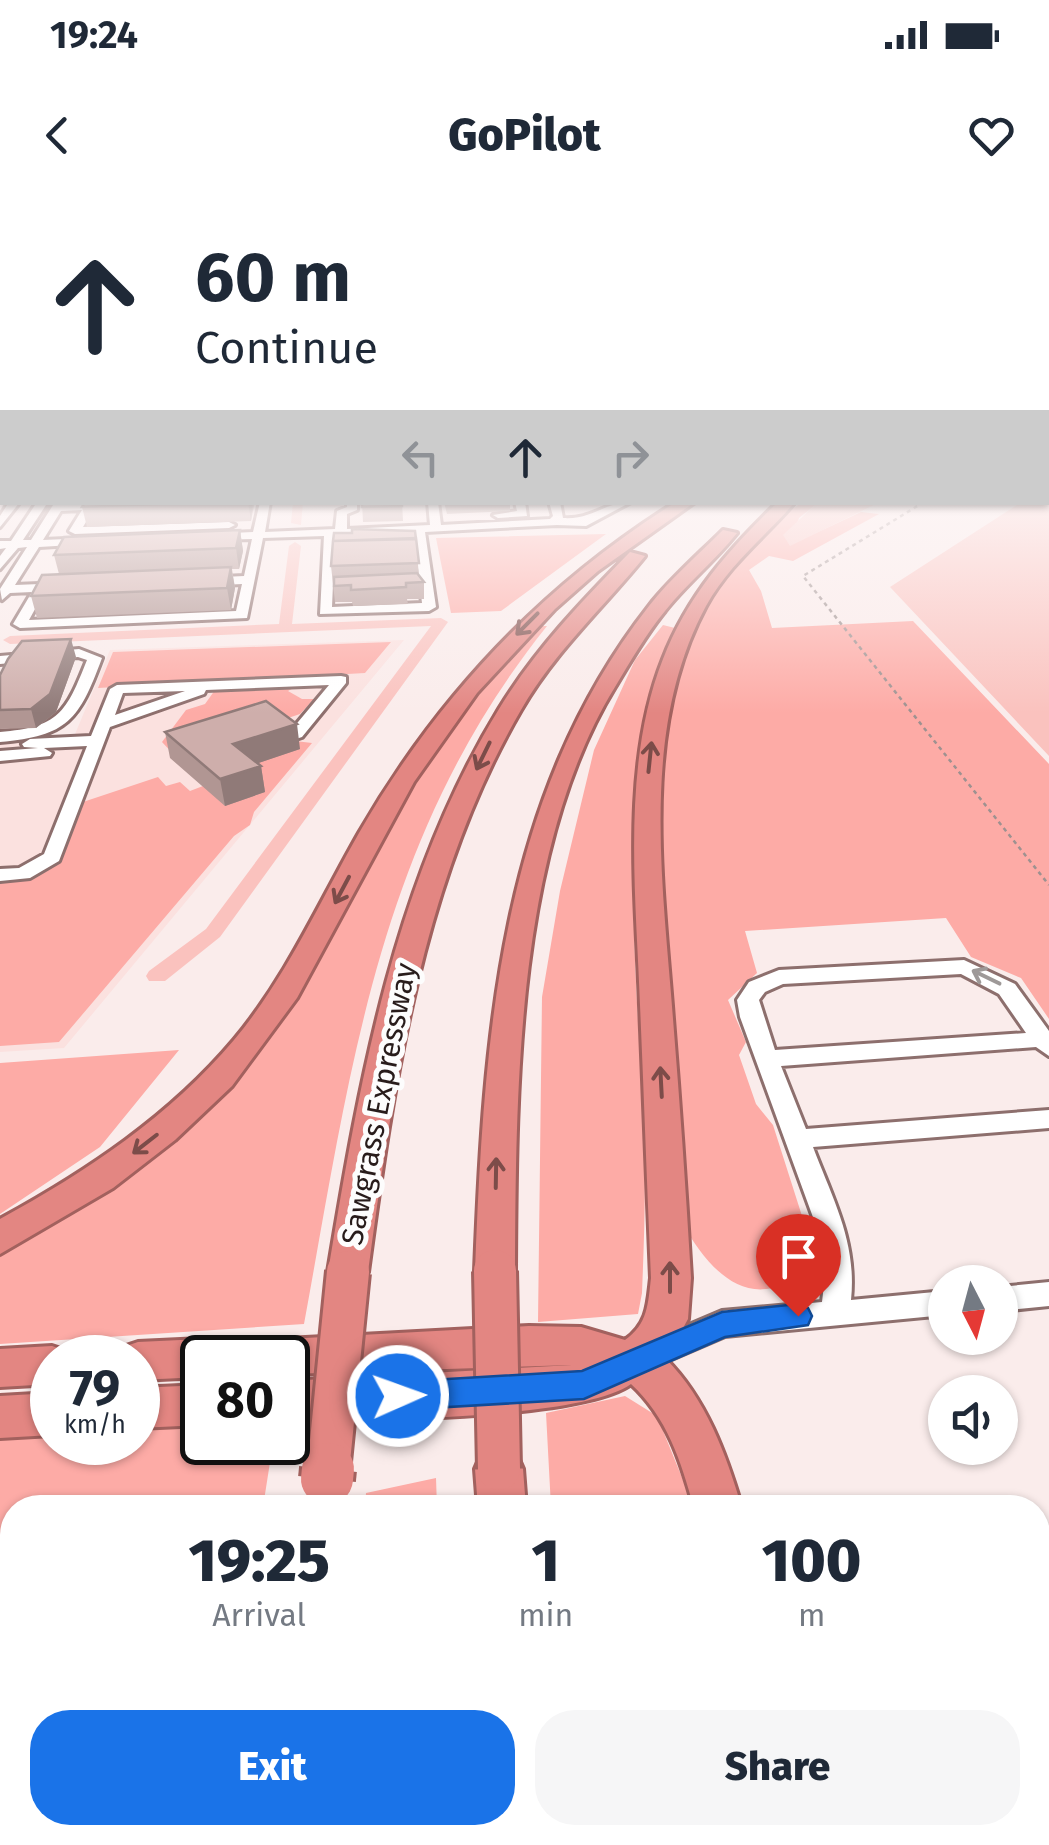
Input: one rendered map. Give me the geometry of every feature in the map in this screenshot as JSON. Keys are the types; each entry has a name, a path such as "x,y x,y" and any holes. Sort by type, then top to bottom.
{"highway":[{"path":"0,1238 105,1174 223,1075 286,992 388,806 464,694 501,650 566,588 606,560"},
{"name":"Sawgrass Expressway","path":"326,1493 348,1272 372,1110 396,998 432,873 472,778 512,704 575,617 632,560"},
{"path":"501,1488 495,1271 497,1129 522,911 554,795 580,729 632,637 701,560"},
{"path":"310,1400 566,1388 603,1379 633,1362 652,1345 666,1319 671,1278 648,844 655,719 672,656 698,600 727,560"},
{"path":"310,1355 556,1345 598,1350 633,1362 661,1383 682,1413 705,1462 714,1495"},
{"path":"0,1418 30,1416"}],"street":[{"path":"3,594 25,560"},
{"path":"53,572 20,624 242,615 254,560"},
{"path":"347,560 328,560 325,611 429,607 423,560"},
{"path":"195,579 218,585 249,580"},
{"path":"406,586 426,586"},
{"path":"3,594 77,587"},
{"path":"326,590 346,589"},
{"path":"0,737 40,735 73,715 95,658 79,653 1,662"},
{"path":"0,875 23,874 52,857 116,689 341,680 296,734"},
{"path":"104,724 178,701 212,685"},
{"path":"0,746 95,746"},
{"path":"0,756 95,746"},
{"path":"835,1312 840,1268 832,1231 748,1000 757,987 779,978 964,967 988,975 1008,989 1046,1044"},
{"path":"767,1060 1046,1044"},
{"path":"797,1138 1049,1119"},
{"path":"1018,1297 1049,1294"},
{"path":"633,1362 722,1324 928,1304"}],"path":[{"path":"830,560 803,576 1049,885"}],"shaded area":[{"path":"440,560 571,560 501,611 451,613"},
{"path":"740,560 764,560 749,570 761,591 772,628 913,621 1049,764 1049,1019 1021,978 971,957 946,918 745,931 757,973 728,1000 746,1042 739,1055 756,1104 773,1125 802,1216 806,1268 782,1285 763,1289 748,1288 722,1274 684,1226 658,832 662,710 705,601"},
{"path":"932,560 1049,560 1049,756 890,587"},
{"path":"663,625 675,628 655,681 642,741 635,808 635,949 645,1160 642,1293 638,1314 538,1322 542,997 560,891 594,750 635,660"},
{"path":"528,626 547,626 490,706 444,788 408,872 357,1046 304,1324 137,1335 30,1335 30,1342 0,1344 0,1245 223,1081 431,747"},
{"path":"404,640 64,1048 0,1052 0,742 73,739 110,650"},
{"path":"391,642 365,673 98,688 113,652"},
{"path":"297,686 288,691 302,699 314,699 300,714 175,756 162,742 186,710 205,704 215,690"},
{"path":"295,741 312,743 254,812 250,825 234,836 59,1042 0,1046 0,880 32,875 58,862 83,802 158,777 166,786 180,782 190,791 203,786 226,805 238,770"},
{"path":"179,1050 100,1147 0,1214 0,1063"},
{"path":"625,1396 657,1416 689,1495 550,1495 546,1413"},
{"path":"180,1426 180,1465 270,1465 265,1495 0,1495 0,1437 30,1435 30,1465 160,1465 160,1428"},
{"path":"436,1478 437,1495 366,1493"}],"building":[{"path":"331,560 419,560 419,563 331,566"},
{"path":"231,567 227,588 31,596 42,575"},
{"path":"417,573 424,582 406,583 406,587 351,590 351,585 334,586 334,577"},
{"path":"71,639 50,694 31,709 0,710 0,675 22,641"},
{"path":"266,701 297,724 233,744 261,766 220,779 165,732"}],"waterway":[{"path":"285,628 293,560"},
{"path":"157,976 213,933 441,622 285,628"},
{"path":"10,640 285,628"}],"route":[{"path":"398,1396 584,1385 722,1324 798,1316"}]}
